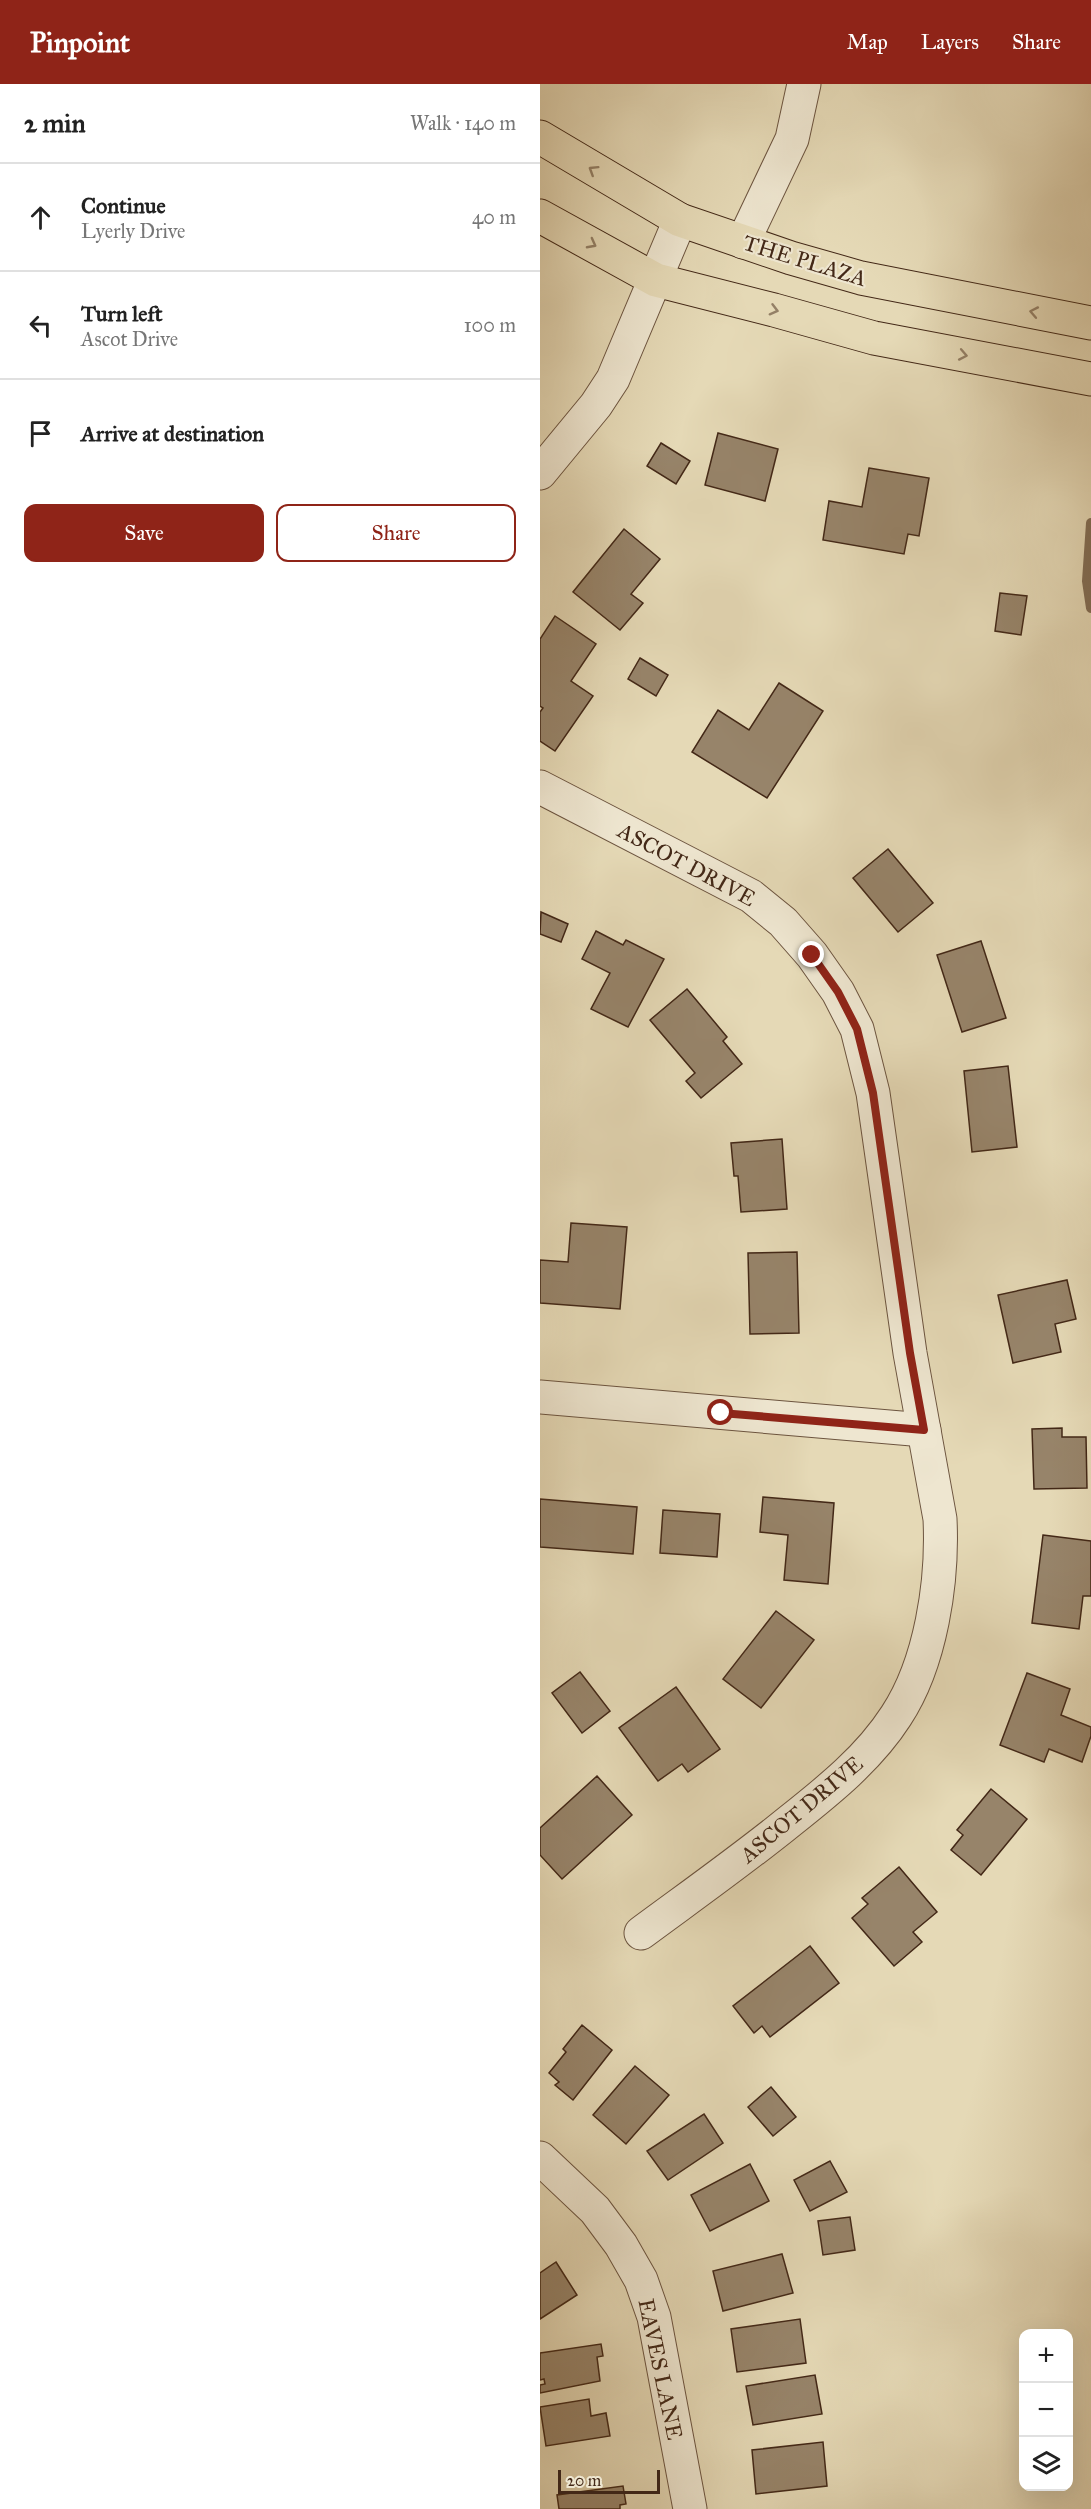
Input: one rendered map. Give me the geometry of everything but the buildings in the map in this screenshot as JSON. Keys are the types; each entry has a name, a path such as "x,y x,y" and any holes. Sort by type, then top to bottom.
{"main road":[{"name":"THE PLAZA","path":"540,137 680,220 743,242 861,278 1091,323"},
{"path":"540,216 656,280 874,338 1091,380"}],"street":[{"path":"743,242 792,140 804,84"},
{"path":"540,473 596,405 613,380 680,220"},
{"name":"ASCOT DRIVE","path":"540,787 751,896 783,922 812,955 838,992 857,1029 873,1093 910,1353 940,1519 939,1583 934,1617 914,1684 897,1715 867,1754 822,1796 762,1844 641,1933"},
{"path":"540,1397 924,1430"},
{"name":"EAVES LANE","path":"540,2158 595,2210 621,2245 641,2280 654,2317 690,2509"}],"waterway":[{"path":"1091,523 1087,581 1091,608"}],"route":[{"path":"721,1413 924,1430 910,1353 873,1093 857,1029 838,992 812,955"}]}
